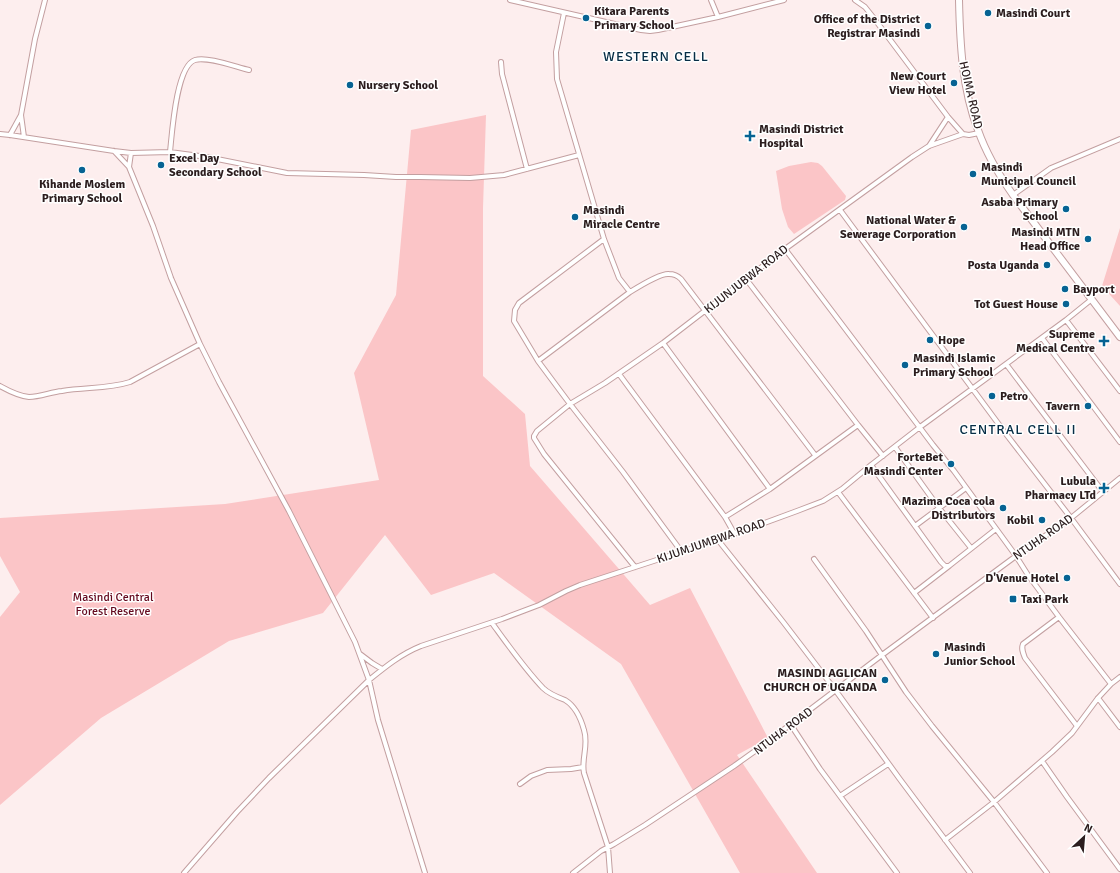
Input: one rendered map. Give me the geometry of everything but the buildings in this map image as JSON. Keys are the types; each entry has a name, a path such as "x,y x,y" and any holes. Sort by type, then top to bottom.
{"main road":[{"name":"HOIMA ROAD","path":"959,0 961,47 966,84 979,133 1003,181 1012,195 1120,337"}],"street":[{"path":"24,137 21,115 35,39 45,0"},
{"path":"510,0 650,31 718,17 784,0"},
{"path":"711,0 718,17"},
{"path":"855,0 865,7 874,17 948,117 963,134"},
{"path":"564,13 556,52 557,79 604,239 619,278 630,292"},
{"path":"170,152 172,126 179,86 188,65 194,60 200,59 249,70"},
{"path":"501,62 502,74 527,169"},
{"path":"10,135 21,115"},
{"path":"929,146 948,117"},
{"name":"KIJUNJUBWA ROAD","path":"635,566 544,454 534,439 537,431 570,404 619,374 706,311 785,249 912,157 929,146 963,134 969,135 979,133"},
{"path":"0,134 114,152 170,152 207,157 287,172 396,177 470,178 504,175 579,155"},
{"path":"1012,195 1051,168 1120,139"},
{"path":"114,152 129,167 172,278 200,344 219,382 290,511 337,604 360,654 369,680 378,720 425,873"},
{"path":"129,167 131,153"},
{"path":"840,210 1006,434 1120,584"},
{"path":"604,239 519,303 515,310 514,321 538,361 681,551"},
{"path":"785,249 996,528 1028,575 1111,684"},
{"path":"538,361 630,292 667,273 675,275 681,279 706,311 815,455"},
{"path":"746,279 883,456"},
{"name":"KIJUMJUMBWA ROAD","path":"184,873 269,778 369,680 382,669 410,651 539,605 566,590 635,566 718,540 823,501 842,489 920,427 1042,338 1092,299"},
{"path":"1066,320 1120,391"},
{"path":"1042,338 1120,442"},
{"path":"662,343 770,489"},
{"path":"0,386 30,397 59,391 120,385 130,382 200,344"},
{"path":"1006,364 1103,492"},
{"path":"619,374 725,517 734,533"},
{"path":"725,517 770,489 858,425"},
{"path":"895,447 939,508 971,548"},
{"path":"871,465 941,562 945,566 949,566"},
{"name":"NTUHA ROAD","path":"573,873 598,852 635,832 687,798 791,725 882,655 1016,556 1071,518 1120,478"},
{"path":"915,526 966,488"},
{"path":"838,492 933,618"},
{"path":"914,592 996,528"},
{"path":"718,540 784,622 970,873"},
{"path":"814,559 866,631 906,692 994,802 1047,873"},
{"path":"1059,617 1023,644 1022,650 1025,658 1077,726"},
{"path":"492,623 523,664 544,688 574,708 586,735 583,767 584,773 608,847 610,873"},
{"path":"360,654 382,669"},
{"path":"945,840 994,802 1042,761 1072,733 1098,698 1120,677"},
{"path":"1098,698 1120,727"},
{"path":"791,725 820,769 897,873"},
{"path":"1042,761 1120,869"},
{"path":"840,796 888,764"},
{"path":"520,784 532,776 547,770 583,767"}],"green space":[{"name":"Masindi Central Forest Reserve","path":"486,115 483,208 483,376 525,414 530,466 650,605 690,588 768,738 737,755 817,873 740,873 621,664 494,573 431,595 385,535 323,613 229,641 101,718 0,805 0,617 20,592 0,556 0,518 225,504 379,480 354,373 396,295 411,130"},
{"path":"811,162 818,163 822,166 846,196 845,200 794,234 788,227 782,209 776,171 789,166"},
{"path":"1120,228 1120,306 1102,286"}],"place":[{"name":"Masindi Court","path":"988,13"},
{"name":"Kitara Parents Primary School","path":"586,18"},
{"name":"Office of the District Registrar Masindi","path":"928,26"},
{"name":"New Court View Hotel","path":"954,83"},
{"name":"Nursery School","path":"350,85"},
{"name":"Masindi District Hospital","path":"750,136"},
{"name":"Excel Day Secondary School","path":"161,165"},
{"name":"Kihande Moslem Primary School","path":"82,170"},
{"name":"Masindi Municipal Council","path":"973,174"},
{"name":"Asaba Primary School","path":"1066,209"},
{"name":"Masindi Miracle Centre","path":"575,217"},
{"name":"National Water & Sewerage Corporation","path":"964,227"},
{"name":"Masindi MTN Head Office","path":"1088,239"},
{"name":"Posta Uganda","path":"1047,265"},
{"name":"Bayport","path":"1065,289"},
{"name":"Tot Guest House","path":"1066,304"},
{"name":"Hope","path":"930,340"},
{"name":"Supreme Medical Centre","path":"1104,341"},
{"name":"Masindi Islamic Primary School","path":"905,365"},
{"name":"Petro","path":"992,396"},
{"name":"Tavern","path":"1088,406"},
{"name":"ForteBet Masindi Center","path":"951,464"},
{"name":"Lubula Pharmacy LTd","path":"1104,488"},
{"name":"Mazima Coca cola Distributors","path":"1003,508"},
{"name":"Kobil","path":"1042,520"},
{"name":"D'Venue Hotel","path":"1067,578"},
{"name":"Taxi Park","path":"1013,599"},
{"name":"Masindi Junior School","path":"936,654"},
{"name":"MASINDI AGLICAN CHURCH OF UGANDA","path":"885,680"}],"district":[{"name":"WESTERN CELL","path":"656,56"},
{"name":"CENTRAL CELL II","path":"1018,429"}]}
